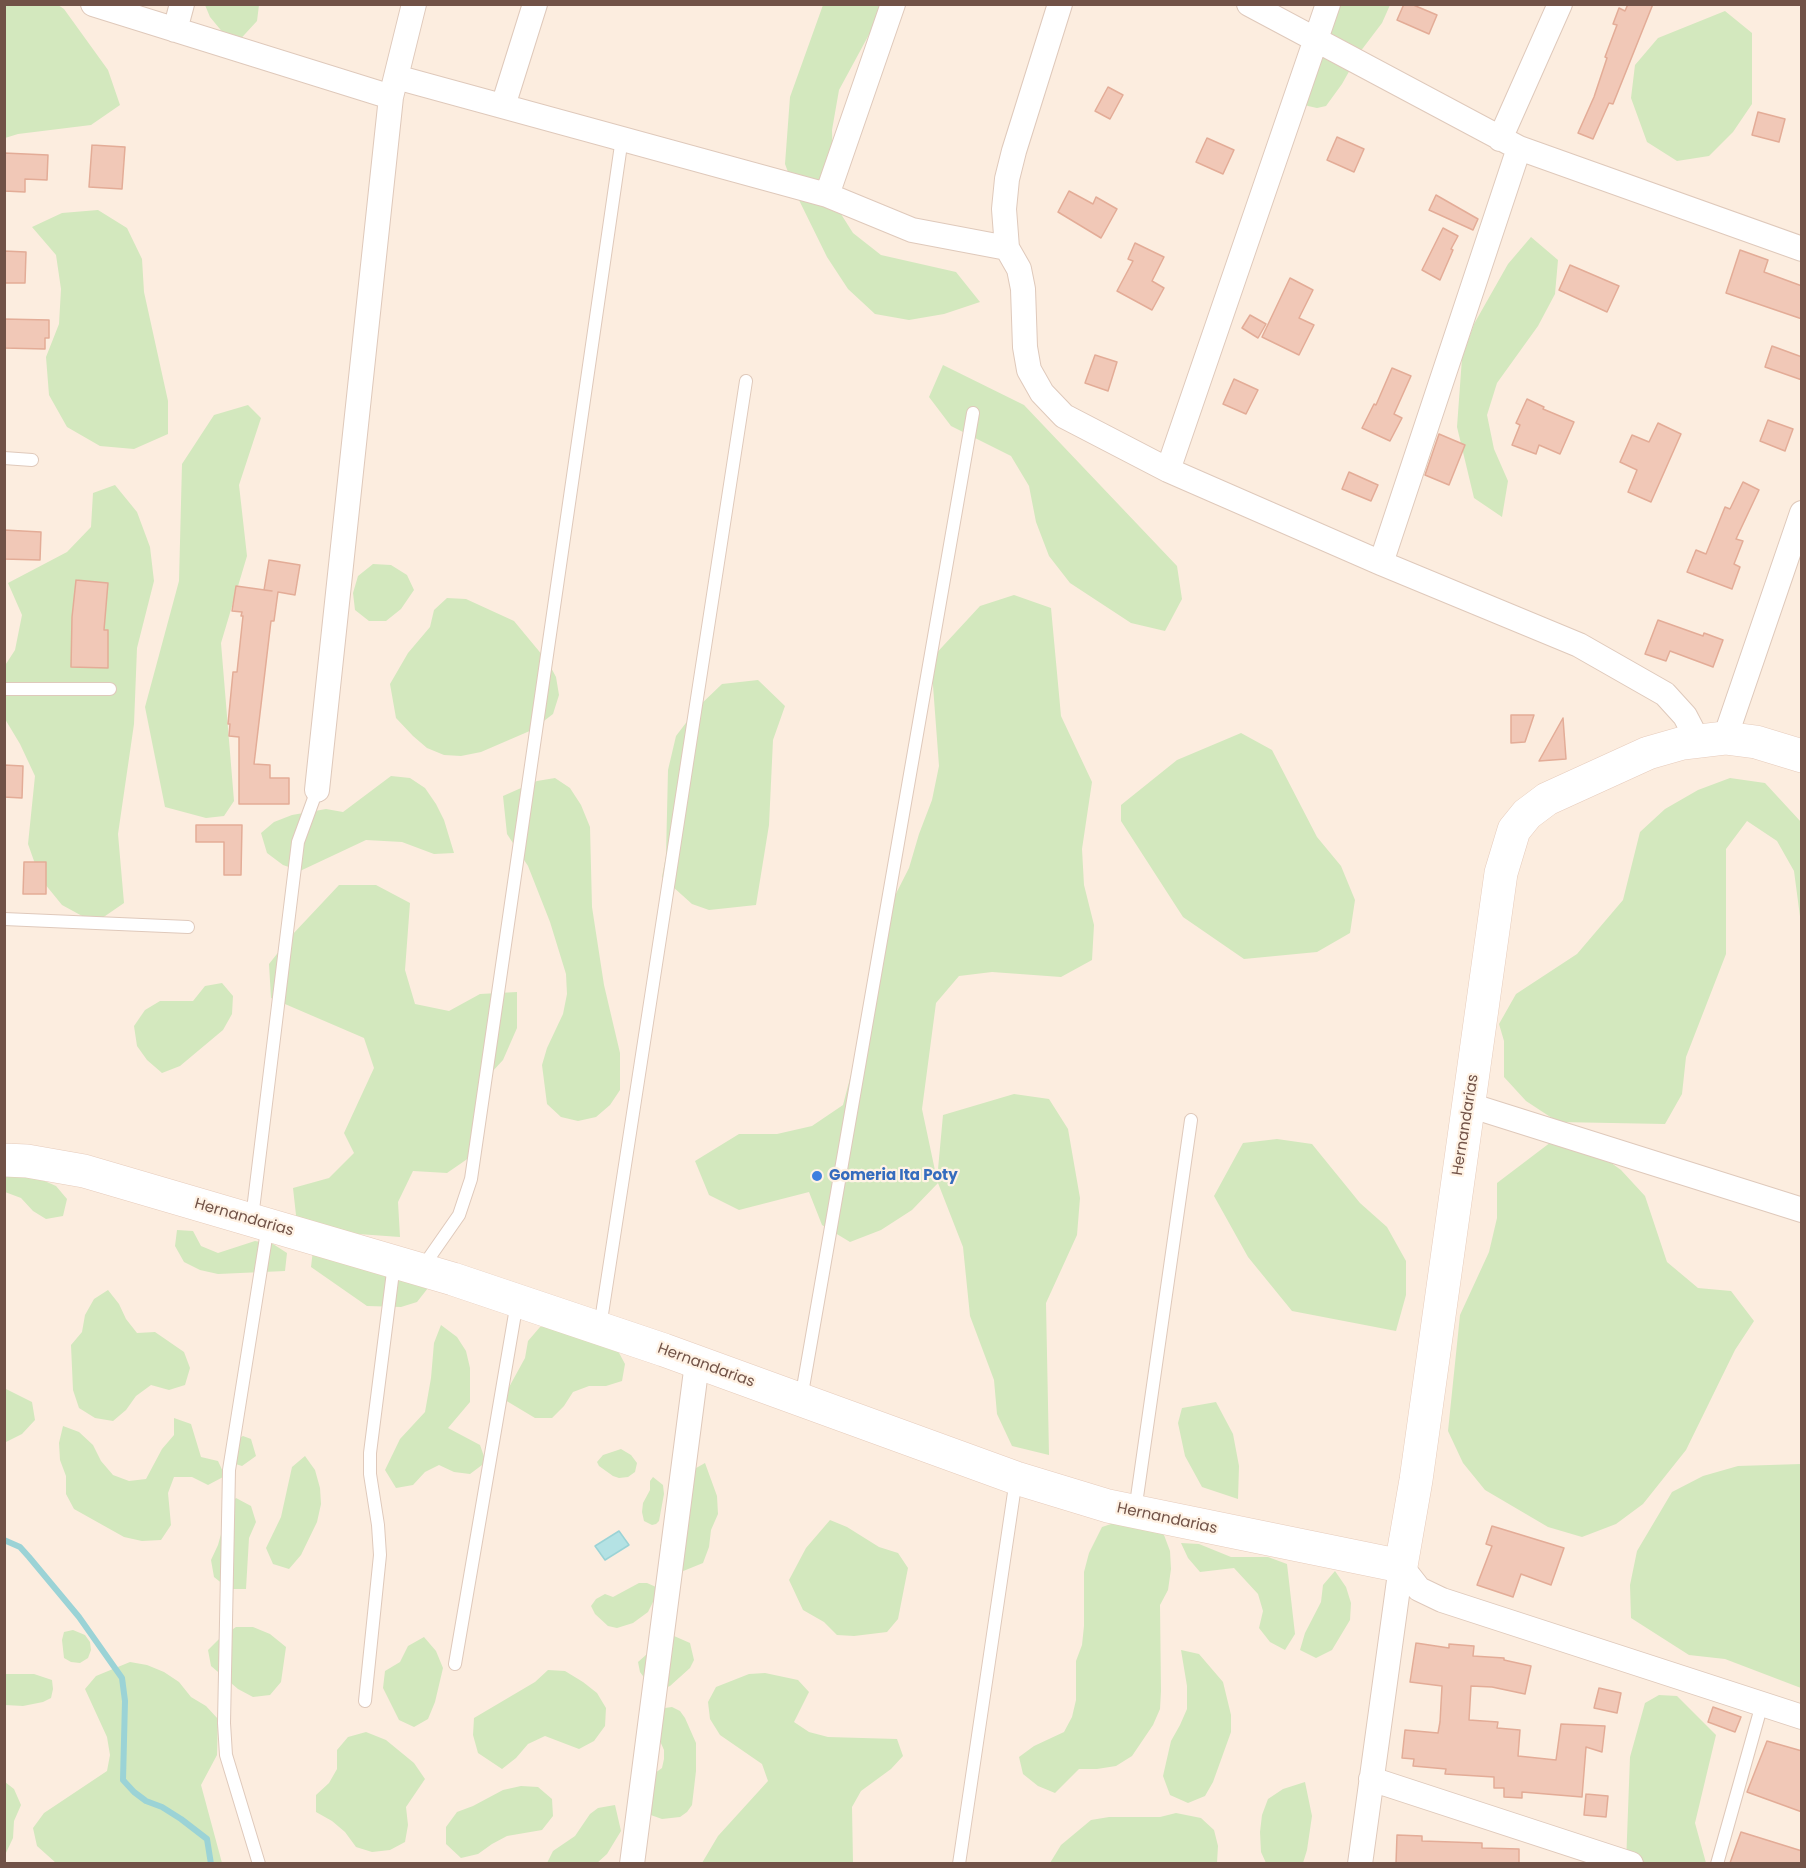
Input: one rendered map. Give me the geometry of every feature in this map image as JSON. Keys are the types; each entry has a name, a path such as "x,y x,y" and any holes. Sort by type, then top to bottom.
{"street":[{"path":"93,4 176,30 393,87 503,106 622,138 827,195 912,231 1007,248"},
{"path":"176,30 182,4"},
{"path":"317,790 393,87 414,4"},
{"path":"503,106 535,4"},
{"path":"827,195 893,4"},
{"path":"1060,4 1014,151 1007,179 1004,209 1007,248 1019,269 1023,289 1025,347 1029,370 1042,393 1064,416 1168,470 1381,563 1579,645 1665,694 1711,740 1756,742 1802,756"},
{"path":"1249,4 1510,144 1802,249"},
{"path":"1168,470 1328,4"},
{"path":"1381,563 1510,144 1560,4"},
{"path":"1711,740 1802,513"},
{"name":"Hernandarias","path":"4,1160 27,1161 84,1171 518,1301 600,1328 1016,1478 1108,1506 1401,1566 1416,1480 1501,873 1514,830 1527,814 1547,799 1648,753 1711,740"},
{"path":"1469,1105 1802,1210"},
{"path":"632,1863 697,1363"},
{"path":"1401,1566 1419,1589 1442,1600 1802,1717"},
{"path":"1360,1863 1401,1566"},
{"path":"1371,1779 1630,1863"}],"lane":[{"path":"366,1701 380,1555 370,1474 370,1453 409,1267 429,1258 459,1215 471,1179 622,138"},
{"path":"600,1328 747,381"},
{"path":"801,1400 973,413"},
{"path":"4,458 32,460"},
{"path":"4,689 110,689"},
{"path":"259,1863 226,1755 224,1723 229,1470 260,1223 298,843 317,790"},
{"path":"4,919 188,927"},
{"path":"1135,1512 1191,1120"},
{"path":"455,1664 518,1301"},
{"path":"959,1863 1016,1478"},
{"path":"1717,1863 1762,1704"}],"green space":[{"path":"5,4 58,5 64,9 108,70 120,105 91,125 18,134 5,138"},
{"path":"205,5 259,5 257,21 234,46 210,17"},
{"path":"823,5 885,5 839,90 832,130 834,203 853,233 881,255 956,272 980,302 944,314 909,320 875,314 848,289 827,257 797,196 785,164 790,97"},
{"path":"1338,5 1390,5 1382,23 1360,52 1342,84 1326,106 1317,108 1308,106 1300,102 1291,76 1293,68 1303,49"},
{"path":"1725,11 1752,33 1752,104 1733,132 1709,156 1677,161 1647,142 1631,98 1635,65 1658,38"},
{"path":"98,210 127,228 142,259 144,292 168,401 168,434 134,449 100,446 67,427 49,395 46,357 59,324 61,289 56,255 32,227 62,213"},
{"path":"1531,237 1558,260 1555,294 1538,326 1497,383 1487,415 1494,449 1508,481 1502,517 1474,498 1457,427 1462,358 1474,324 1508,264"},
{"path":"943,365 1024,405 1177,566 1182,599 1165,631 1131,623 1070,583 1049,556 1036,522 1029,486 1011,456 951,426 929,397"},
{"path":"248,405 261,418 239,485 247,556 221,643 234,801 224,816 206,818 165,807 145,707 179,581 182,464 214,415"},
{"path":"115,485 137,512 150,547 154,581 137,648 134,724 118,834 124,903 95,923 62,905 40,878 28,844 35,776 5,719 4,667 15,650 22,615 8,583 67,552 91,527 93,493"},
{"path":"373,564 391,565 407,575 414,590 401,609 386,621 369,621 355,610 353,593 358,576"},
{"path":"1014,595 1051,608 1061,716 1092,782 1082,849 1084,885 1094,925 1092,960 1061,977 992,972 959,976 936,1003 922,1109 937,1180 943,1115 1014,1094 1049,1099 1068,1129 1080,1198 1077,1235 1046,1303 1049,1455 1012,1446 997,1414 994,1380 970,1316 963,1247 938,1183 912,1210 881,1230 850,1242 822,1225 809,1192 739,1210 709,1195 695,1161 739,1134 777,1134 812,1126 843,1105 870,1002 875,935 909,868 932,800 939,766 931,659 980,606"},
{"path":"447,598 466,599 514,621 548,662 556,677 559,695 553,714 532,730 481,752 461,756 444,755 427,748 413,736 396,718 390,684 408,653 430,627 434,610"},
{"path":"758,680 785,706 773,740 769,825 756,905 709,910 692,904 662,877 666,856 668,770 676,736 698,707 722,684"},
{"path":"1241,733 1272,750 1317,837 1341,866 1355,900 1350,933 1317,952 1244,959 1183,917 1121,821 1121,805 1177,760"},
{"path":"391,776 410,778 425,788 444,820 454,853 434,854 402,842 366,840 300,871 283,865 267,853 261,833 274,822 292,815 326,809 343,812"},
{"path":"555,778 570,788 581,805 590,827 592,907 604,985 620,1053 620,1090 610,1105 596,1117 578,1121 561,1117 547,1104 542,1065 547,1048 563,1014 567,994 566,974 550,922 528,866 507,834 503,796 537,781"},
{"path":"1730,778 1765,783 1801,822 1801,924 1794,871 1777,841 1747,821 1726,849 1726,954 1686,1057 1682,1094 1665,1124 1558,1122 1526,1101 1504,1077 1504,1041 1499,1024 1516,994 1577,954 1623,900 1640,832 1665,809 1698,790"},
{"path":"339,885 376,885 410,903 405,970 415,1004 449,1011 480,994 517,992 517,1028 503,1060 480,1085 473,1119 476,1153 447,1173 413,1171 398,1202 400,1237 330,1232 297,1224 293,1188 329,1178 354,1153 344,1133 374,1068 364,1038 271,998 269,964 292,935"},
{"path":"222,983 233,996 232,1014 223,1030 180,1066 162,1073 147,1060 137,1046 134,1026 145,1010 160,1001 193,1001 205,986"},
{"path":"1277,1139 1312,1144 1360,1203 1387,1227 1406,1261 1406,1295 1396,1331 1292,1311 1248,1257 1214,1196 1243,1143"},
{"path":"1555,1139 1592,1149 1621,1170 1645,1196 1667,1262 1698,1288 1731,1291 1754,1321 1735,1350 1686,1450 1643,1504 1616,1524 1582,1537 1548,1527 1485,1490 1463,1463 1448,1431 1460,1315 1489,1252 1497,1218 1497,1183"},
{"path":"22,1171 56,1186 67,1199 63,1216 46,1219 33,1211 21,1198 5,1192 4,1173"},
{"path":"177,1230 193,1231 201,1246 218,1253 255,1241 273,1244 287,1253 285,1271 218,1274 200,1270 184,1262 175,1246"},
{"path":"313,1250 428,1288 417,1302 401,1307 367,1306 311,1267"},
{"path":"108,1290 137,1333 155,1332 184,1352 190,1368 185,1385 169,1390 151,1385 136,1396 126,1410 113,1421 95,1418 79,1408 73,1390 71,1345 82,1332 85,1315 94,1299"},
{"path":"556,1321 617,1349 625,1364 622,1381 606,1386 589,1386 573,1392 552,1418 535,1418 505,1400 508,1389 525,1358 528,1341 540,1327"},
{"path":"441,1325 457,1337 466,1351 470,1368 470,1402 448,1428 480,1445 486,1462 470,1474 454,1472 439,1465 425,1472 413,1485 396,1488 385,1470 400,1439 425,1412 434,1343"},
{"path":"4,1388 32,1402 35,1420 22,1434 6,1442"},
{"path":"1216,1402 1233,1434 1239,1466 1238,1499 1202,1487 1185,1456 1178,1423 1182,1408"},
{"path":"174,1418 191,1424 201,1457 218,1461 225,1476 208,1485 192,1477 174,1477 168,1493 171,1525 161,1540 142,1541 124,1537 74,1509 66,1494 66,1476 60,1460 59,1443 63,1426 79,1432 93,1445 101,1461 113,1475 129,1481 146,1479 162,1449 174,1435"},
{"path":"243,1436 251,1439 256,1456 242,1466 226,1461 228,1444"},
{"path":"621,1449 631,1455 637,1463 635,1472 628,1477 619,1478 599,1466 597,1462 603,1455"},
{"path":"305,1456 315,1470 321,1504 317,1522 301,1555 289,1569 273,1564 266,1548 281,1517 292,1467"},
{"path":"705,1463 717,1496 718,1514 711,1530 709,1547 703,1563 671,1576 660,1563 660,1545 673,1532 689,1472"},
{"path":"1801,1464 1801,1688 1725,1659 1689,1655 1631,1618 1630,1585 1637,1551 1672,1492 1703,1476 1738,1466"},
{"path":"653,1477 663,1485 664,1494 659,1521 652,1525 644,1521 642,1512"},
{"path":"236,1498 251,1506 256,1522 249,1538 246,1589 229,1589 214,1577 211,1560 223,1527 223,1509"},
{"path":"1135,1516 1152,1522 1164,1535 1170,1551 1171,1569 1168,1590 1160,1605 1160,1709 1153,1725 1132,1756 1116,1766 1079,1769 1055,1793 1038,1786 1023,1774 1019,1757 1034,1746 1064,1732 1072,1717 1076,1700 1076,1661 1082,1645 1084,1626 1084,1572 1089,1553 1102,1527"},
{"path":"830,1520 847,1527 879,1547 898,1553 908,1568 898,1619 887,1632 854,1636 837,1635 824,1622 803,1610 789,1580 806,1548"},
{"path":"1181,1543 1199,1544 1231,1557 1268,1557 1287,1564 1295,1634 1285,1650 1270,1642 1259,1628 1263,1611 1258,1594 1234,1568 1200,1572 1188,1558"},
{"path":"1335,1571 1346,1587 1351,1603 1350,1620 1332,1650 1316,1658 1300,1650 1305,1633 1321,1602 1323,1585"},
{"path":"639,1583 647,1583 656,1587 656,1596 648,1612 633,1623 617,1628 608,1626 595,1614 591,1606 596,1599 605,1594 613,1597"},
{"path":"236,1627 253,1627 270,1634 286,1647 281,1682 270,1695 253,1697 238,1689 211,1666 208,1650"},
{"path":"73,1630 85,1635 90,1642 91,1650 88,1658 80,1663 64,1658 62,1640 64,1632"},
{"path":"674,1636 690,1643 694,1660 690,1668 670,1686 660,1690 651,1687 640,1672 638,1662 665,1638"},
{"path":"424,1637 436,1651 443,1668 435,1702 428,1719 414,1727 399,1720 383,1688 385,1671 400,1662 408,1646"},
{"path":"1181,1650 1199,1654 1223,1682 1231,1715 1231,1732 1213,1782 1205,1796 1188,1803 1170,1795 1163,1776 1171,1741 1187,1709 1187,1686"},
{"path":"130,1662 147,1665 164,1672 179,1682 191,1697 206,1706 218,1719 217,1755 201,1785 222,1863 56,1863 37,1846 33,1828 44,1813 107,1771 110,1755 107,1737 85,1689 96,1676"},
{"path":"548,1670 565,1671 597,1693 606,1708 605,1726 594,1741 579,1749 545,1736 528,1744 502,1769 478,1753 473,1735 474,1718 535,1682"},
{"path":"765,1673 798,1680 809,1692 794,1722 809,1732 828,1737 897,1739 903,1756 891,1769 861,1791 852,1807 853,1863 702,1863 718,1836 768,1781 762,1764 720,1735 710,1719 708,1702 716,1687 749,1674"},
{"path":"5,1674 34,1674 52,1680 51,1698 23,1706 5,1705"},
{"path":"1659,1695 1677,1696 1716,1735 1695,1823 1706,1863 1626,1864 1630,1757 1645,1703"},
{"path":"672,1707 680,1711 685,1718 696,1743 696,1771 692,1805 680,1817 662,1819 645,1813 655,1773 662,1768 664,1759 664,1750 660,1741 647,1729 648,1717"},
{"path":"366,1732 386,1740 414,1763 425,1779 406,1807 408,1825 405,1842 390,1850 372,1852 356,1847 345,1832 316,1812 316,1795 329,1783 337,1769 337,1750 348,1737"},
{"path":"5,1782 14,1789 21,1805 14,1821 13,1838 5,1855"},
{"path":"1305,1782 1312,1816 1303,1863 1266,1863 1261,1852 1260,1832 1262,1815 1268,1799 1283,1789"},
{"path":"521,1786 538,1787 552,1799 553,1816 542,1830 507,1836 478,1854 461,1858 446,1844 446,1827 457,1812 503,1790"},
{"path":"615,1805 621,1831 607,1854 597,1863 547,1863 553,1851 575,1836 590,1814 598,1808"},
{"path":"1176,1813 1201,1818 1214,1830 1218,1846 1217,1863 1050,1863 1061,1845 1091,1820 1109,1817 1160,1817"}],"water":[{"path":"619,1531 629,1545 605,1560 595,1546"}],"building":[{"path":"1404,4 1411,4 1437,15 1429,34 1397,20"},
{"path":"1628,4 1653,4 1613,104 1609,103 1593,139 1578,133 1594,97 1607,58 1605,57 1617,25 1613,24 1619,8 1625,11"},
{"path":"1108,87 1123,95 1110,119 1095,111"},
{"path":"1758,112 1785,119 1779,142 1752,135"},
{"path":"1337,137 1364,149 1354,172 1327,160"},
{"path":"1207,138 1234,150 1223,174 1196,162"},
{"path":"92,145 125,147 122,189 89,187"},
{"path":"4,153 48,155 47,180 25,179 25,192 4,191"},
{"path":"1069,191 1093,204 1096,197 1117,209 1101,238 1058,212"},
{"path":"1436,195 1478,219 1473,230 1429,210"},
{"path":"1443,228 1458,236 1440,280 1422,270"},
{"path":"1135,243 1164,257 1152,281 1164,288 1152,310 1117,291 1133,261 1128,259"},
{"path":"1740,250 1768,260 1764,272 1802,286 1802,319 1726,293"},
{"path":"4,251 26,252 25,283 4,283"},
{"path":"1570,265 1619,286 1607,312 1559,290"},
{"path":"1290,278 1313,290 1299,318 1314,325 1299,355 1262,337"},
{"path":"1250,315 1266,324 1258,338 1242,328"},
{"path":"4,319 49,320 49,338 45,338 45,349 4,348"},
{"path":"1772,346 1802,357 1802,380 1765,367"},
{"path":"1095,355 1117,362 1108,391 1085,383"},
{"path":"1392,368 1411,376 1394,414 1402,418 1390,441 1362,428 1374,404 1376,405"},
{"path":"1234,379 1258,390 1246,414 1223,404"},
{"path":"1527,399 1544,407 1543,409 1574,422 1560,454 1539,445 1536,454 1512,445 1520,425 1516,423"},
{"path":"1768,420 1793,429 1785,451 1760,441"},
{"path":"1658,423 1681,434 1651,502 1628,492 1637,470 1620,462 1632,435 1649,442"},
{"path":"1439,434 1465,445 1449,485 1425,475"},
{"path":"1349,472 1378,485 1371,501 1342,489"},
{"path":"1743,482 1759,490 1736,539 1743,541 1734,564 1740,567 1732,589 1687,572 1696,550 1706,554 1725,507 1730,509"},
{"path":"4,530 41,532 40,560 4,559"},
{"path":"269,560 300,565 295,595 278,592 274,621 271,621 254,764 270,765 270,778 289,778 289,804 239,804 239,737 229,736 230,724 228,724 233,672 237,672 243,616 241,616 242,612 232,611 236,586 264,590"},
{"path":"76,580 108,583 104,630 108,630 108,668 71,667 72,617"},
{"path":"1658,620 1703,636 1704,633 1723,640 1713,667 1670,651 1666,661 1645,654"},
{"path":"1511,715 1534,715 1525,742 1511,743"},
{"path":"1563,718 1566,759 1539,761"},
{"path":"4,765 23,766 22,798 4,797"},
{"path":"196,825 242,825 241,875 224,875 224,842 196,842"},
{"path":"24,862 46,862 46,894 23,894"},
{"path":"1492,1526 1564,1548 1551,1585 1521,1574 1513,1597 1477,1585 1492,1546 1486,1544"},
{"path":"1416,1643 1449,1648 1449,1644 1474,1646 1473,1656 1504,1658 1504,1660 1531,1666 1525,1694 1492,1687 1471,1686 1469,1720 1498,1722 1497,1728 1520,1730 1518,1756 1556,1760 1561,1724 1605,1726 1602,1752 1586,1747 1582,1797 1522,1792 1522,1798 1504,1797 1504,1788 1494,1788 1494,1777 1445,1774 1446,1769 1413,1766 1414,1759 1402,1758 1405,1730 1438,1733 1440,1722 1442,1686 1410,1682"},
{"path":"1599,1688 1621,1693 1617,1713 1594,1708"},
{"path":"1713,1707 1741,1717 1735,1732 1708,1722"},
{"path":"1767,1741 1802,1751 1802,1812 1747,1792"},
{"path":"1586,1794 1608,1796 1606,1817 1584,1815"},
{"path":"1741,1832 1802,1851 1802,1863 1730,1863"},
{"path":"1397,1835 1422,1836 1422,1841 1482,1843 1482,1848 1519,1849 1519,1863 1396,1863"}],"waterway":[{"path":"4,1540 20,1547 29,1557 79,1617 122,1678 125,1701 123,1780 146,1801 162,1807 207,1839 211,1864"}],"place":[{"name":"Gomeria Ita Poty","path":"817,1176"}]}
